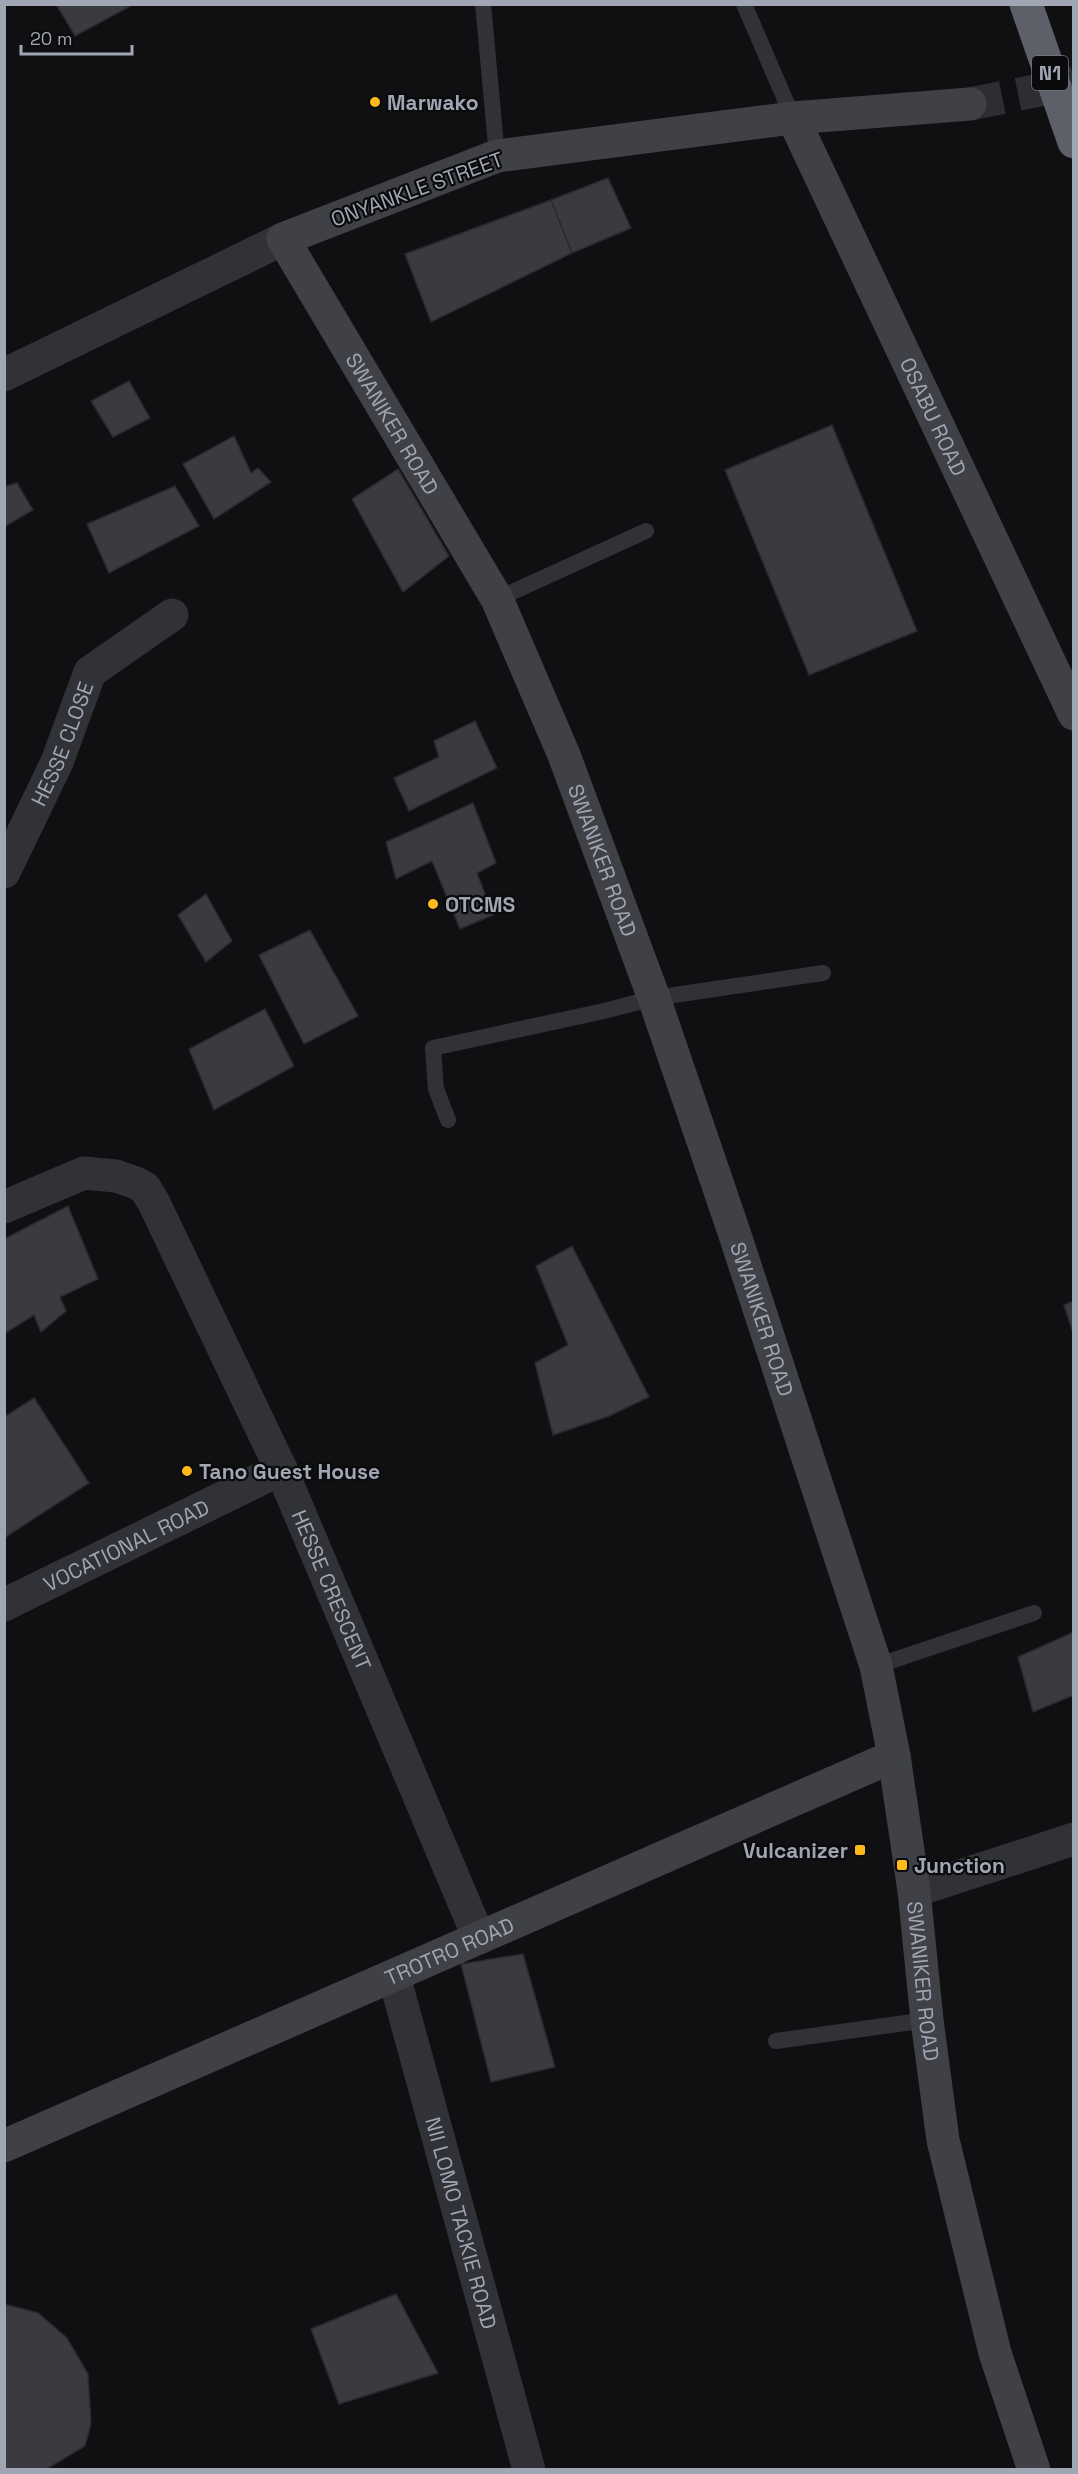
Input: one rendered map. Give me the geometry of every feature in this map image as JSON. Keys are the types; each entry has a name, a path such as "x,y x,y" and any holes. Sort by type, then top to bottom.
{"highway":[{"name":"N1","path":"1026,4 1074,142"}],"street":[{"name":"ONYANKLE STREET","path":"4,375 283,238 497,156 793,118 970,104"},
{"name":"OSABU ROAD","path":"793,118 1074,714"},
{"name":"SWANIKER ROAD","path":"283,238 497,599 564,755 654,998 738,1244 876,1666 894,1756 914,1891 927,2020 943,2140 995,2353 1034,2469"},
{"name":"HESSE CLOSE","path":"4,872 57,762 90,672 172,615"},
{"name":"HESSE CRESCENT","path":"4,1207 84,1173 116,1176 145,1188 281,1469 479,1938"},
{"name":"VOCATIONAL ROAD","path":"4,1605 281,1469"},
{"name":"TROTRO ROAD","path":"4,2146 894,1756"},
{"path":"914,1891 1074,1839"},
{"name":"NII LOMO TACKIE ROAD","path":"394,1976 529,2469"}],"lane":[{"path":"483,4 497,156"},
{"path":"744,4 793,118"},
{"path":"497,599 646,531"},
{"path":"448,1120 436,1089 433,1048 654,998 823,973"},
{"path":"876,1666 1034,1613"},
{"path":"776,2041 927,2020"}],"building":[{"path":"56,4 134,4 75,36"},
{"path":"608,178 631,228 572,253 551,200"},
{"path":"551,200 572,253 431,322 405,254"},
{"path":"129,381 150,418 113,437 91,401"},
{"path":"832,425 917,631 809,675 725,470"},
{"path":"234,436 251,473 258,468 271,482 214,519 183,464"},
{"path":"398,469 449,556 403,592 352,499"},
{"path":"17,483 33,510 4,527 4,487"},
{"path":"175,486 199,526 109,573 87,524"},
{"path":"475,721 497,768 409,811 394,778 439,757 434,741"},
{"path":"473,803 496,863 477,873 493,915 460,929 432,861 396,879 386,842"},
{"path":"206,894 232,941 206,962 178,915"},
{"path":"310,930 358,1016 304,1044 259,955"},
{"path":"265,1009 294,1066 214,1110 189,1049"},
{"path":"68,1206 98,1279 60,1297 66,1311 41,1332 34,1315 4,1334 4,1239"},
{"path":"572,1246 649,1397 609,1416 553,1435 535,1363 568,1345 536,1266"},
{"path":"1074,1301 1074,1336 1064,1305"},
{"path":"34,1398 89,1483 4,1538 4,1417"},
{"path":"1074,1632 1074,1695 1033,1712 1018,1657"},
{"path":"523,1954 555,2067 491,2082 461,1964"},
{"path":"396,2294 438,2373 339,2404 311,2329"},
{"path":"4,2304 38,2313 67,2338 88,2374 91,2424 85,2446 45,2470 4,2470"}],"tunnel":[{"path":"970,104 1074,83"}],"place":[{"name":"Marwako","path":"375,102"},
{"name":"OTCMS","path":"433,904"},
{"name":"Tano Guest House","path":"187,1471"},
{"name":"Vulcanizer","path":"860,1850"},
{"name":"Junction","path":"902,1865"}]}
